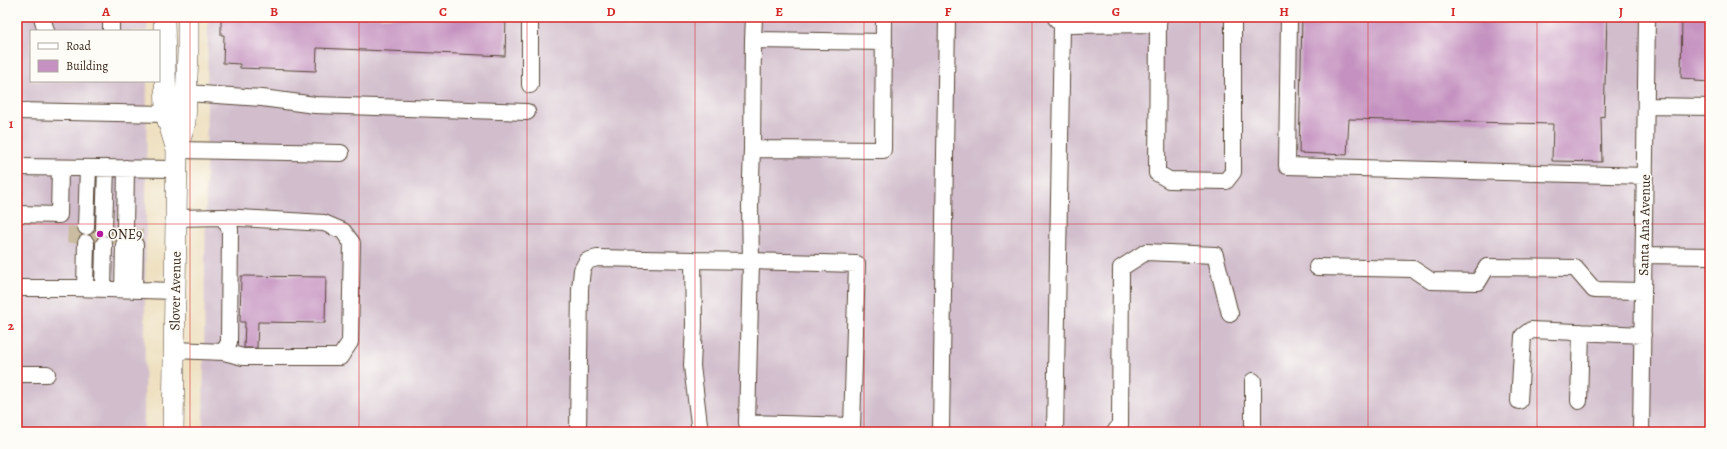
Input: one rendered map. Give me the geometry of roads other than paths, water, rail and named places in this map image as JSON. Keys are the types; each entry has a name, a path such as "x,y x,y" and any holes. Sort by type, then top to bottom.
{"main road":[{"name":"Slover Avenue","path":"164,17 162,79 166,114 177,159"},
{"name":"Slover Avenue","path":"173,432 177,159 185,122 188,17"}],"street":[{"path":"42,17 46,30"},
{"path":"111,17 111,30"},
{"path":"530,17 530,85"},
{"path":"578,432 580,289 582,270 587,261 597,258 751,261 857,264 852,426 747,423 751,261 750,206 754,17"},
{"path":"752,150 883,150 884,17"},
{"path":"941,432 947,17"},
{"path":"1055,432 1058,21 1158,20 1157,173 1169,180 1226,181 1233,172 1233,17"},
{"path":"1288,17 1287,166 1645,176"},
{"name":"Santa Ana Avenue","path":"1641,432 1647,17"},
{"path":"753,40 884,42"},
{"path":"187,93 262,98 315,105 527,112"},
{"path":"1646,106 1710,107"},
{"path":"17,110 166,114"},
{"path":"17,167 106,168 177,159 341,153"},
{"path":"17,214 59,215 60,168"},
{"path":"105,228 106,168"},
{"path":"105,228 106,168"},
{"path":"105,228 106,168"},
{"path":"223,217 230,229 229,342 224,352"},
{"path":"174,350 224,352 243,357 340,358 350,342 352,243 343,231 324,223 223,217 176,218"},
{"path":"104,288 105,244"},
{"path":"104,288 105,244"},
{"path":"104,288 105,244"},
{"path":"1115,432 1120,425 1120,268 1146,252 1215,255 1230,314"},
{"path":"1644,256 1710,256"},
{"path":"693,260 694,325 692,366 700,432"},
{"path":"1317,267 1413,269 1431,281 1478,282 1487,267 1575,268 1594,290 1643,291"},
{"path":"17,288 175,290"},
{"path":"1519,401 1523,336 1531,330 1643,335"},
{"path":"1579,401 1581,332"},
{"path":"17,374 47,374"},
{"path":"1253,381 1253,432"}],"tunnel":[{"path":"75,243 76,227"},
{"path":"94,227 94,244"},
{"path":"114,244 115,228"},
{"path":"135,228 135,245"}],"place":[{"name":"ONE9","path":"100,234"}]}
